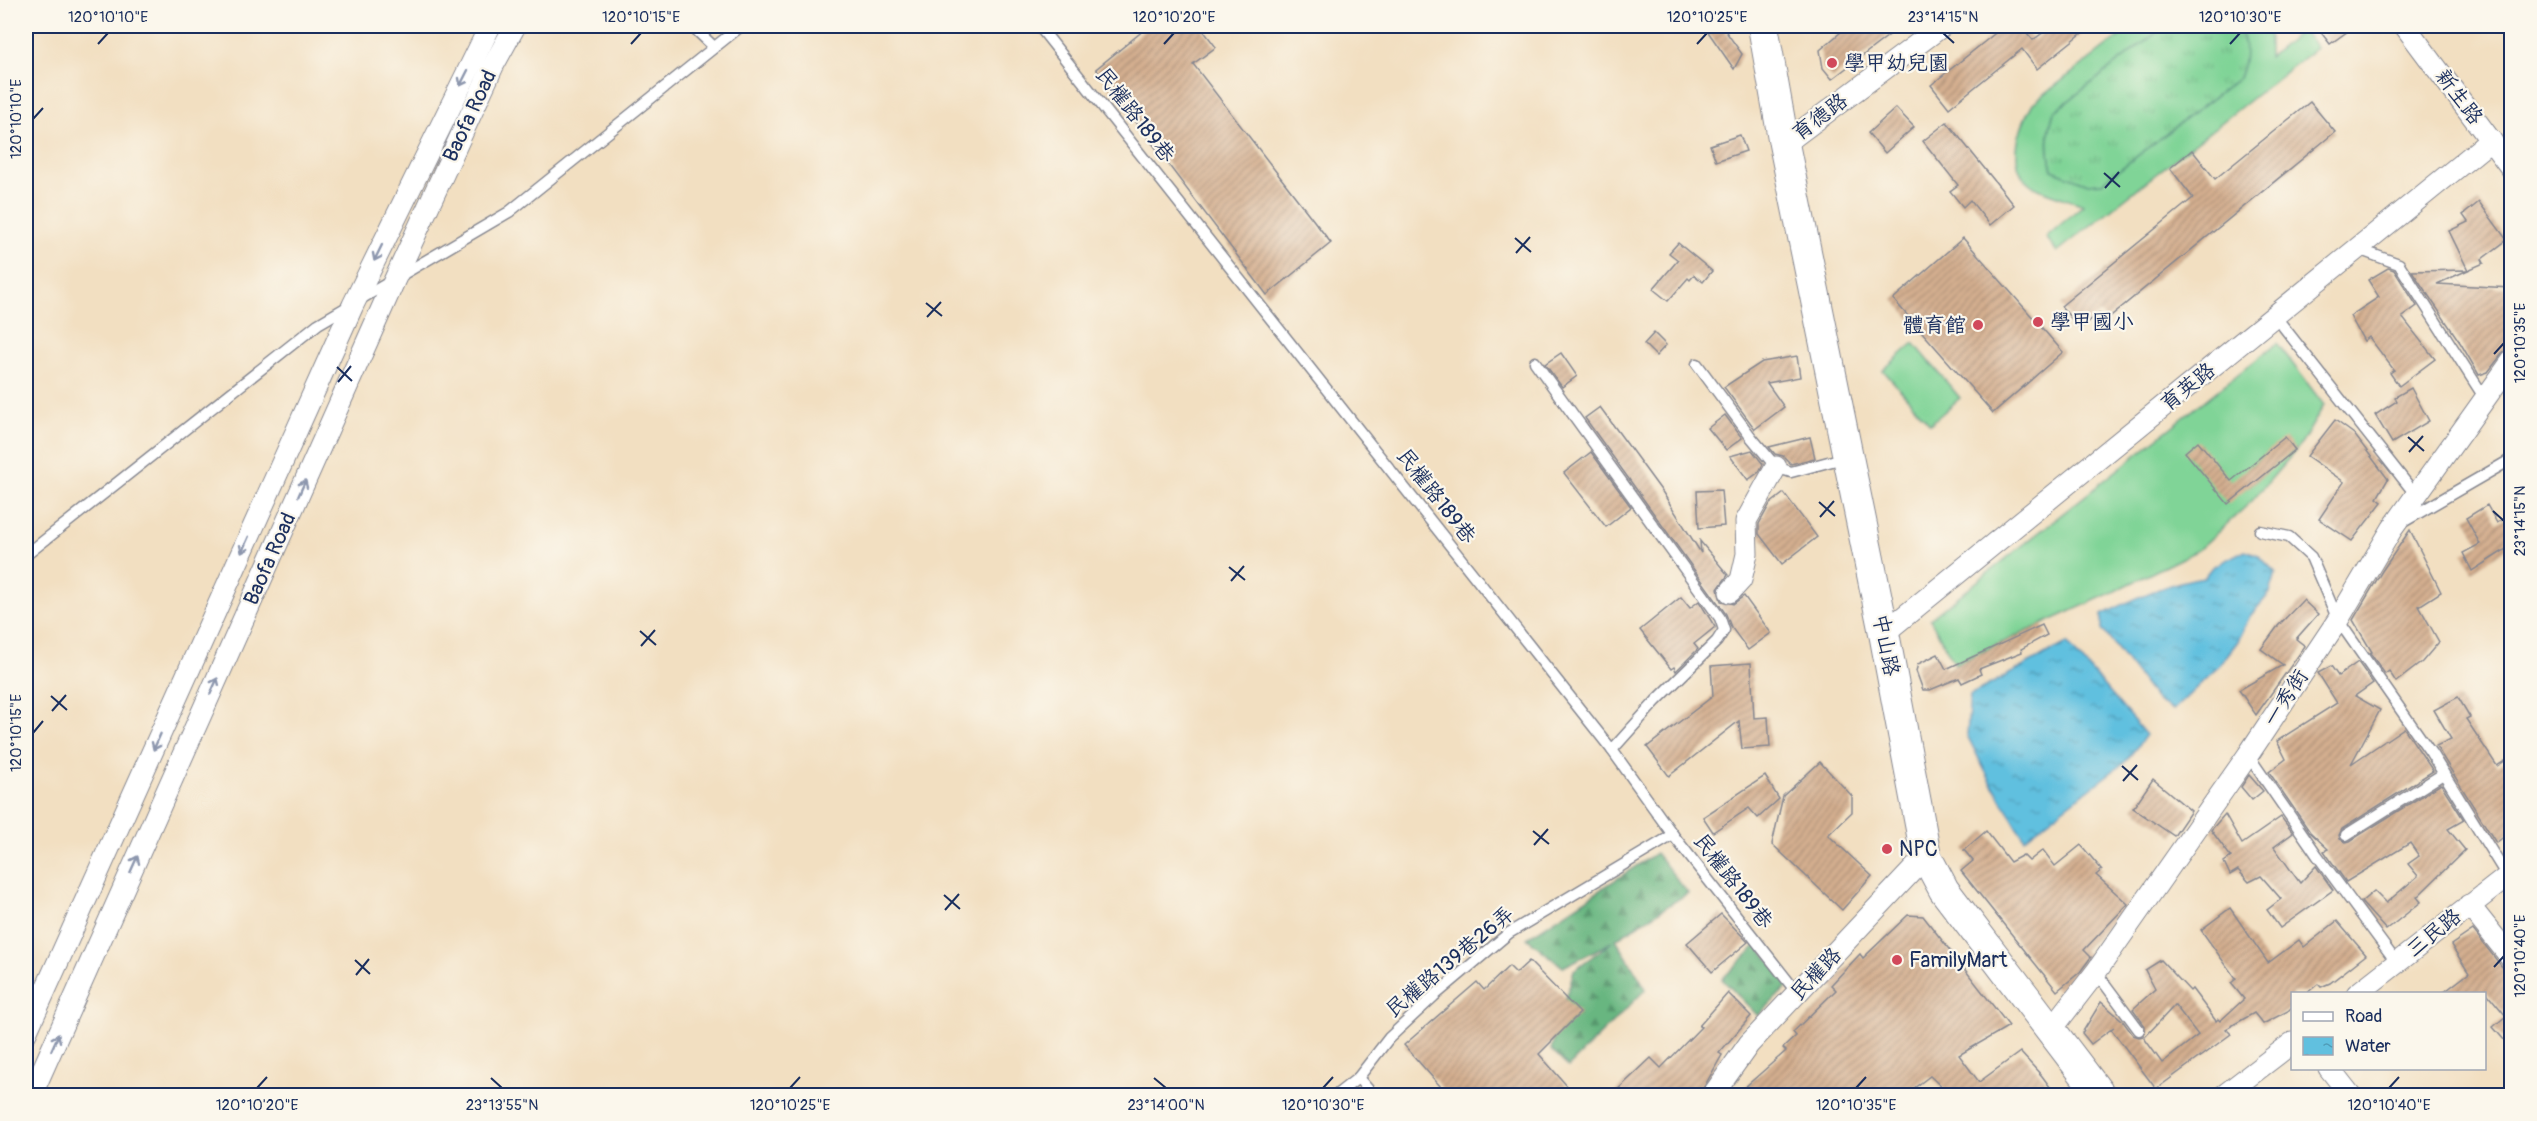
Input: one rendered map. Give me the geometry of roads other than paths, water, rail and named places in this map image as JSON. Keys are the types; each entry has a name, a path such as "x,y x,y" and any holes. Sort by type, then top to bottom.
{"main road":[{"name":"中山路","path":"1763,26 1784,144 1884,633 1926,856 1944,890 2101,1095"}],"street":[{"name":"Baofa Road","path":"26,1033 353,305 490,26"},
{"name":"Baofa Road","path":"31,1095 395,279 493,66 515,26"},
{"name":"育德路","path":"1784,144 1942,26"},
{"name":"新生路","path":"2405,26 2511,169"},
{"name":"育英路","path":"1884,633 2491,140"},
{"name":"一秀街","path":"2052,1029 2096,972 2248,755 2338,620 2415,494 2511,361"},
{"path":"1730,592 1741,580 1747,554 1746,521 1776,467"},
{"name":"民權路","path":"1712,1095 1749,1044 1926,856"},
{"name":"三民路","path":"2358,992 2509,874"},
{"path":"2469,905 2511,959"},
{"path":"2223,1095 2291,1044"},
{"path":"2331,1070 2351,1095"}],"lane":[{"path":"692,26 713,46"},
{"path":"26,555 318,324 509,212 713,46 741,26"},
{"name":"民權路189巷","path":"1039,26 1612,750 1673,835 1798,994"},
{"path":"2358,249 2399,264 2484,397"},
{"path":"2275,316 2415,494"},
{"path":"1535,362 1720,618 1724,630 1612,750"},
{"path":"1698,364 1750,436 1776,467 1791,471 1847,457"},
{"path":"2392,529 2511,459"},
{"path":"2260,531 2289,537 2311,556 2338,620 2431,753 2509,874"},
{"path":"2248,755 2317,855 2397,963"},
{"path":"2346,835 2443,774"},
{"name":"民權路139巷26弄","path":"1335,1095 1358,1078 1389,1038 1434,996 1509,933 1673,835"},
{"path":"2096,972 2139,1030"},
{"path":"1358,1078 1374,1095"}],"water":[{"path":"2245,550 2258,555 2276,573 2270,593 2250,616 2238,641 2218,667 2173,710 2157,701 2102,629 2102,615 2165,587 2204,577 2212,567"},
{"path":"2067,643 2146,735 2126,761 2024,839 1967,735 1970,695"}],"place":[{"name":"學甲幼兒園","path":"1832,63"},
{"name":"學甲國小","path":"2038,322"},
{"name":"體育館","path":"1978,325"},
{"name":"NPC","path":"1887,849"},
{"name":"FamilyMart","path":"1897,960"}]}
